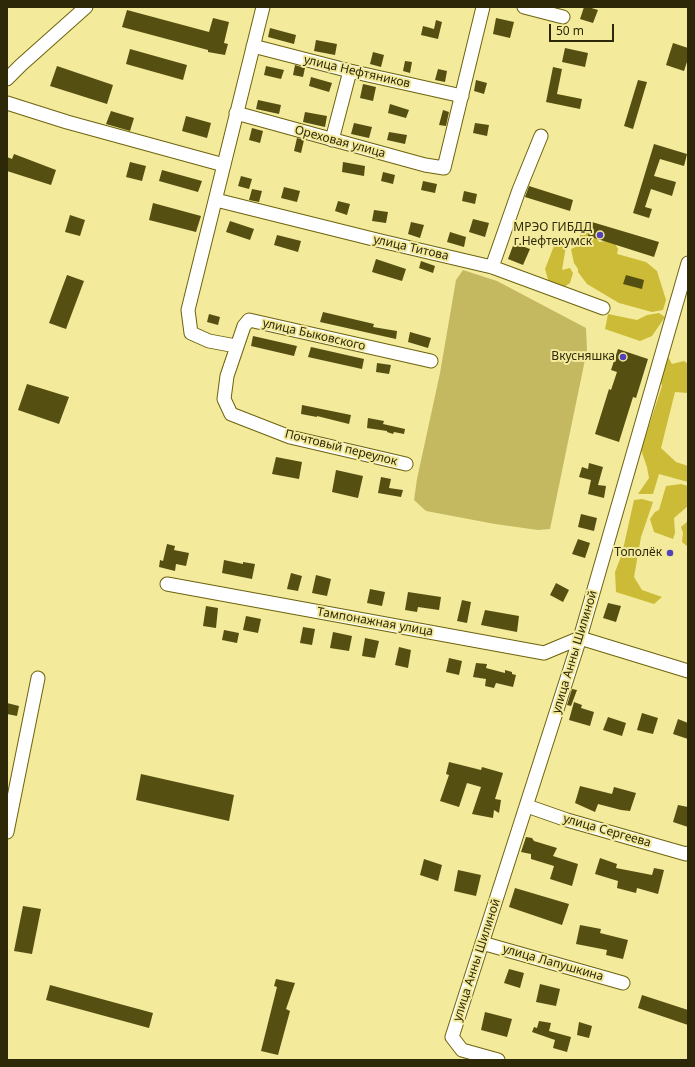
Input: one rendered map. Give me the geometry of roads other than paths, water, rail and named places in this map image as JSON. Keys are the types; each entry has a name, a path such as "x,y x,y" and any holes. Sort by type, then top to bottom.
{"street":[{"path":"7,79 86,7"},
{"path":"236,346 209,341 191,333 188,310 262,7"},
{"path":"462,96 483,7"},
{"path":"524,7 563,17"},
{"name":"улица Нефтяников","path":"253,46 350,71 462,96"},
{"path":"332,140 350,71"},
{"name":"Ореховая улица","path":"236,113 425,165 444,168 462,96"},
{"path":"7,103 67,122 224,165"},
{"path":"492,267 541,136"},
{"name":"улица Титова","path":"216,200 492,267 603,308"},
{"name":"улица Анны Шилиной","path":"498,1060 462,1050 452,1037 580,638 687,270"},
{"name":"улица Быковского","path":"236,346 244,326 249,320 431,361"},
{"name":"Почтовый переулок","path":"236,346 227,376 224,399 231,414 290,437 406,464"},
{"name":"Тампонажная улица","path":"167,584 544,653 580,638"},
{"path":"580,638 688,671"},
{"path":"7,832 38,678"},
{"name":"улица Сергеева","path":"527,806 567,820 686,854 688,853"},
{"name":"улица Лапушкина","path":"482,943 623,983"}],"place":[{"name":"МРЭО ГИБДД г.Нефтекумск","path":"600,235"},
{"name":"Вкусняшка","path":"623,357"},
{"name":"Тополёк","path":"670,553"}]}
